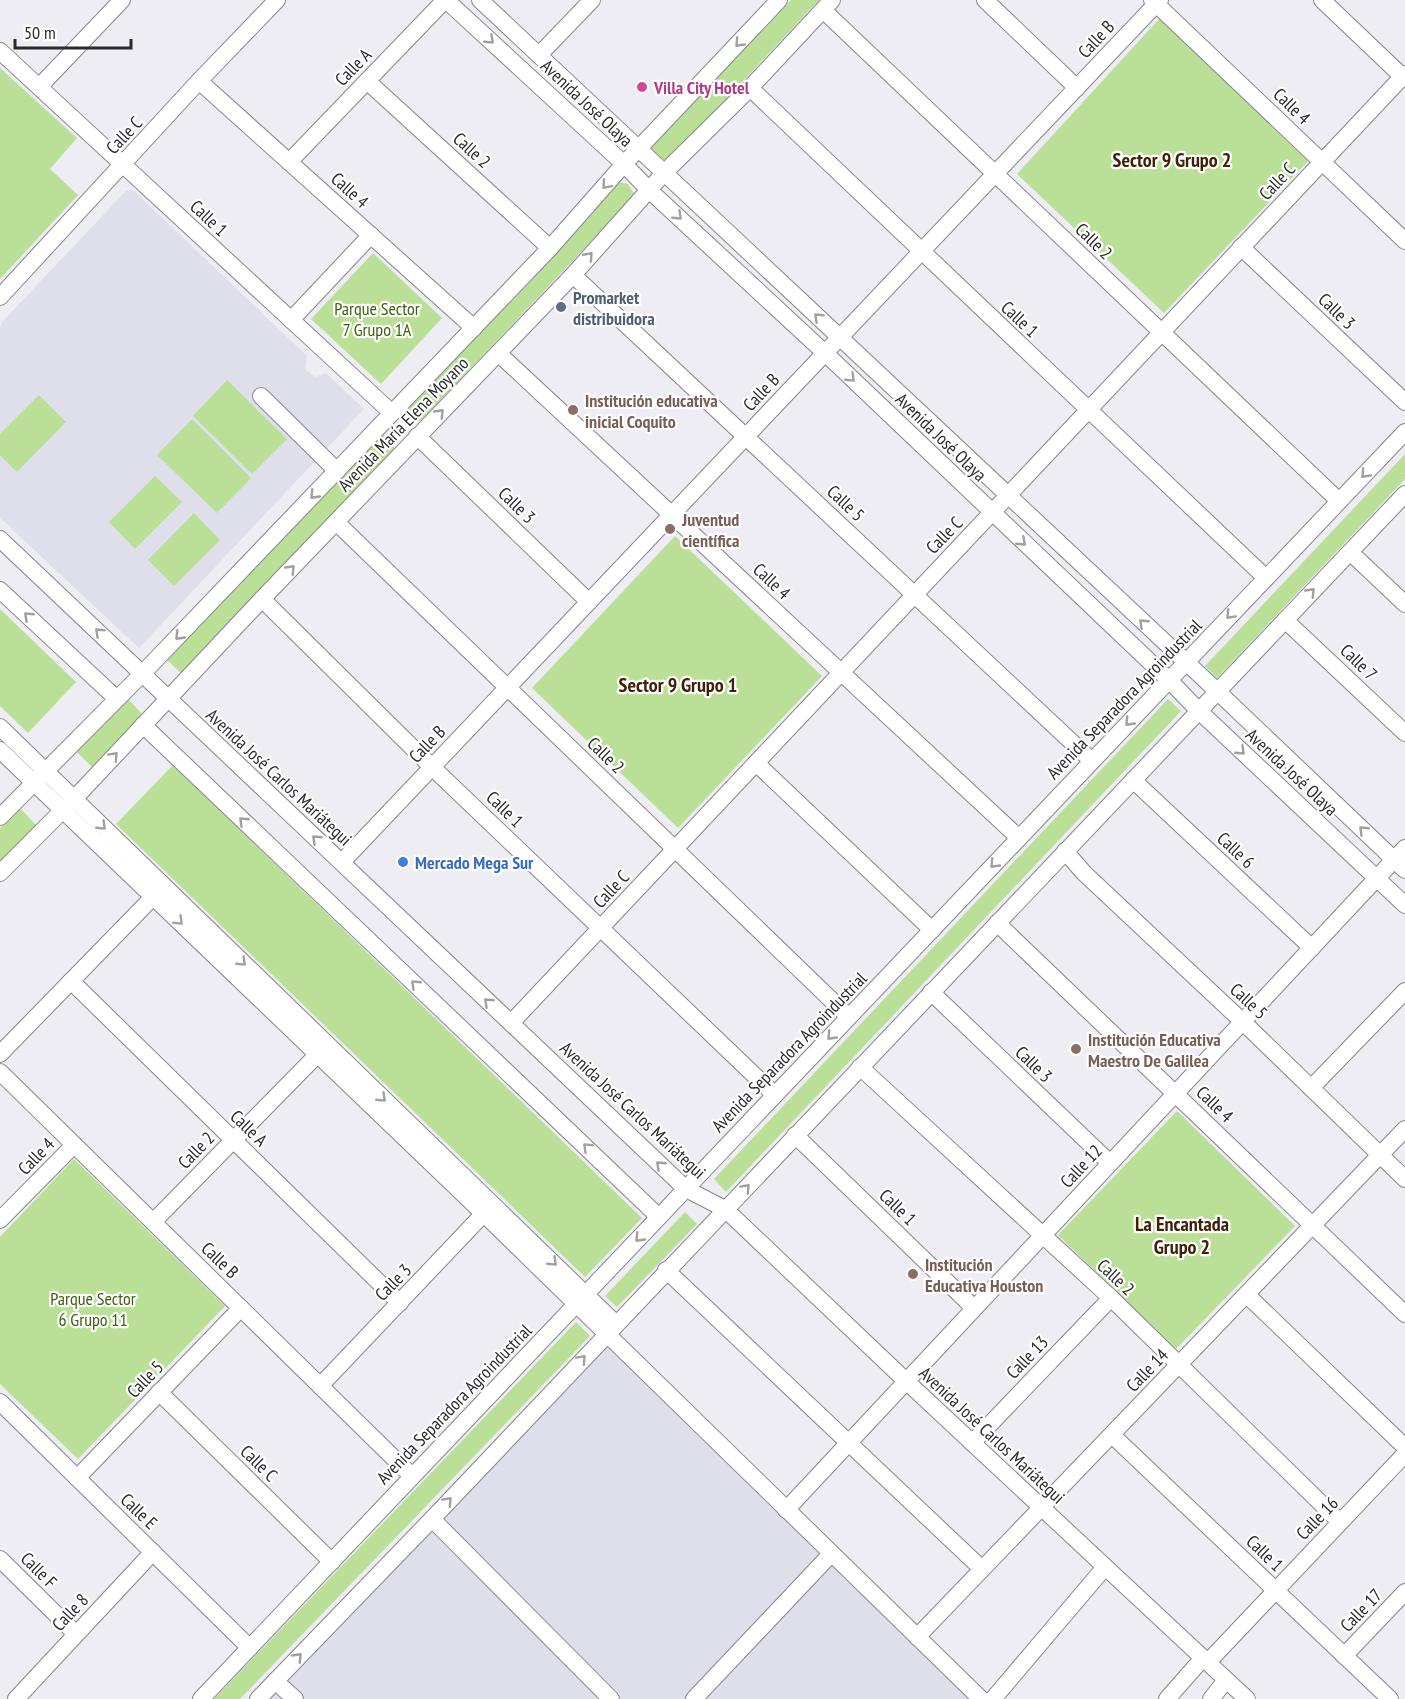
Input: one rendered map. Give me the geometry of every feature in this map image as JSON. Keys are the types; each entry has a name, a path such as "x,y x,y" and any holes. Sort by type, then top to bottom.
{"street":[{"path":"39,87 122,0"},
{"name":"Calle C","path":"0,297 277,0"},
{"name":"Calle A","path":"289,162 446,0"},
{"name":"Avenida José Olaya","path":"446,0 825,353 1405,905"},
{"name":"Avenida José Olaya","path":"480,0 1185,663 1401,860"},
{"path":"539,55 592,0"},
{"name":"Avenida María Elena Moyano","path":"0,817 142,674 474,328 550,248 624,164 779,0"},
{"path":"985,0 1077,88"},
{"path":"1322,0 1404,77"},
{"name":"Calle 4","path":"1156,1 1405,241"},
{"name":"Calle B","path":"342,862 1077,88 1156,1"},
{"name":"Calle 2","path":"827,5 995,174 1339,501"},
{"name":"Avenida María Elena Moyano","path":"0,873 69,805 417,436 573,275 664,173 750,88 827,5"},
{"name":"Calle 1","path":"0,51 392,413"},
{"name":"Calle C","path":"511,1023 1241,247 1404,77"},
{"name":"Calle 4","path":"199,81 474,328"},
{"name":"Calle 2","path":"367,81 550,248"},
{"name":"Calle 1","path":"750,88 1266,578"},
{"path":"291,320 371,235"},
{"name":"Calle 3","path":"1241,247 1405,402"},
{"name":"Calle 5","path":"573,275 1092,760"},
{"name":"Calle 4","path":"498,353 1018,838"},
{"path":"261,396 337,471"},
{"name":"Avenida Separadora Agroindustrial","path":"201,1699 1405,432"},
{"name":"Calle 3","path":"417,436 589,602"},
{"path":"260,1698 1405,494"},
{"name":"Calle 2","path":"336,522 849,1017"},
{"name":"Avenida José Carlos Mariátegui","path":"0,539 686,1189 725,1209 906,1382 1247,1699"},
{"path":"1350,552 1405,604"},
{"path":"0,590 117,699"},
{"name":"Calle 1","path":"262,599 432,767 775,1095"},
{"name":"Calle 7","path":"1285,620 1405,734"},
{"path":"143,725 659,1217"},
{"path":"0,727 40,777 611,1328 786,1510 981,1699"},
{"path":"0,750 40,777"},
{"path":"756,763 932,930"},
{"name":"Calle 6","path":"1133,780 1312,948"},
{"path":"69,805 153,897 318,1054 489,1209"},
{"name":"Calle 5","path":"1065,851 1084,873 1243,1022 1405,1179"},
{"name":"Calle 12","path":"786,1510 1377,878 1401,860"},
{"path":"0,1054 153,897"},
{"name":"Calle 4","path":"997,923 1405,1314"},
{"name":"Calle A","path":"71,981 400,1303"},
{"path":"1311,1088 1405,991"},
{"name":"Calle 3","path":"931,992 1110,1163"},
{"name":"Calle 2","path":"153,1222 318,1054"},
{"name":"Calle 2","path":"860,1067 1111,1298 1340,1522"},
{"name":"Calle B","path":"0,1072 412,1476"},
{"name":"Calle 14","path":"917,1637 1405,1129"},
{"name":"Calle 1","path":"795,1135 974,1308"},
{"name":"Calle 4","path":"0,1220 74,1144"},
{"name":"Calle 3","path":"320,1386 489,1209"},
{"path":"666,1270 982,1569"},
{"path":"1246,1294 1405,1447"},
{"name":"Calle 13","path":"972,1443 1111,1298"},
{"name":"Calle 5","path":"77,1478 241,1308"},
{"name":"Calle C","path":"159,1392 332,1562"},
{"name":"Calle E","path":"0,1402 250,1648"},
{"name":"Calle 1","path":"1112,1435 1390,1699"},
{"name":"Calle 16","path":"1167,1699 1276,1590 1405,1454"},
{"path":"432,1519 611,1699"},
{"name":"Calle 8","path":"16,1699 153,1552"},
{"path":"694,1699 831,1554"},
{"name":"Calle F","path":"0,1559 76,1634"},
{"path":"993,1699 1105,1567"},
{"name":"Calle 17","path":"1344,1656 1405,1592"},
{"path":"1211,1699 1226,1680"},
{"path":"275,1681 295,1699"}],"shaded area":[{"path":"133,190 307,356 305,369 315,377 326,373 364,409 139,648 0,518 0,329 2,322 126,191"},
{"path":"611,1337 986,1699 268,1699"}],"green space":[{"path":"791,0 819,0 667,162 659,163 650,153 652,146"},
{"path":"1160,18 1308,161 1164,313 1017,174"},
{"path":"0,68 77,138 50,169 78,195 0,279"},
{"path":"618,182 628,184 635,195 421,421 413,421 406,413 407,406"},
{"name":"Parque Sector 7 Grupo 1A","path":"373,253 442,318 381,384 311,319"},
{"path":"227,380 287,439 252,474 193,416"},
{"path":"39,395 66,422 17,472 0,455 0,434"},
{"path":"192,419 251,478 217,513 157,455"},
{"path":"382,435 389,436 394,442 394,450 182,674 167,660"},
{"path":"1405,454 1405,479 1217,678 1205,666"},
{"path":"155,476 182,502 135,549 109,522"},
{"path":"194,513 220,540 174,586 148,560"},
{"path":"675,536 822,676 678,828 532,688"},
{"path":"0,609 76,682 28,733 0,706"},
{"path":"128,699 144,716 93,768 76,751"},
{"path":"1168,699 1181,711 726,1192 714,1179"},
{"path":"173,765 642,1218 585,1277 116,824"},
{"path":"20,808 36,825 0,862 0,828"},
{"path":"1177,1111 1295,1226 1176,1349 1058,1235"},
{"name":"Parque Sector 6 Grupo 11","path":"74,1159 225,1306 78,1459 0,1384 0,1237"},
{"path":"685,1212 697,1224 617,1307 605,1296"},
{"path":"576,1322 590,1336 240,1699 214,1699"}],"place":[{"name":"Villa City Hotel","path":"642,87"},
{"name":"Promarket distribuidora","path":"561,307"},
{"name":"Institución educativa inicial Coquito","path":"573,410"},
{"name":"Juventud científica","path":"670,529"},
{"name":"Mercado Mega Sur","path":"403,862"},
{"name":"Institución Educativa Maestro De Galilea","path":"1076,1049"},
{"name":"Institución Educativa Houston","path":"913,1274"}],"district":[{"name":"Sector 9 Grupo 2","path":"1172,160"},
{"name":"Sector 9 Grupo 1","path":"678,685"},
{"name":"La Encantada Grupo 2","path":"1182,1236"}]}
